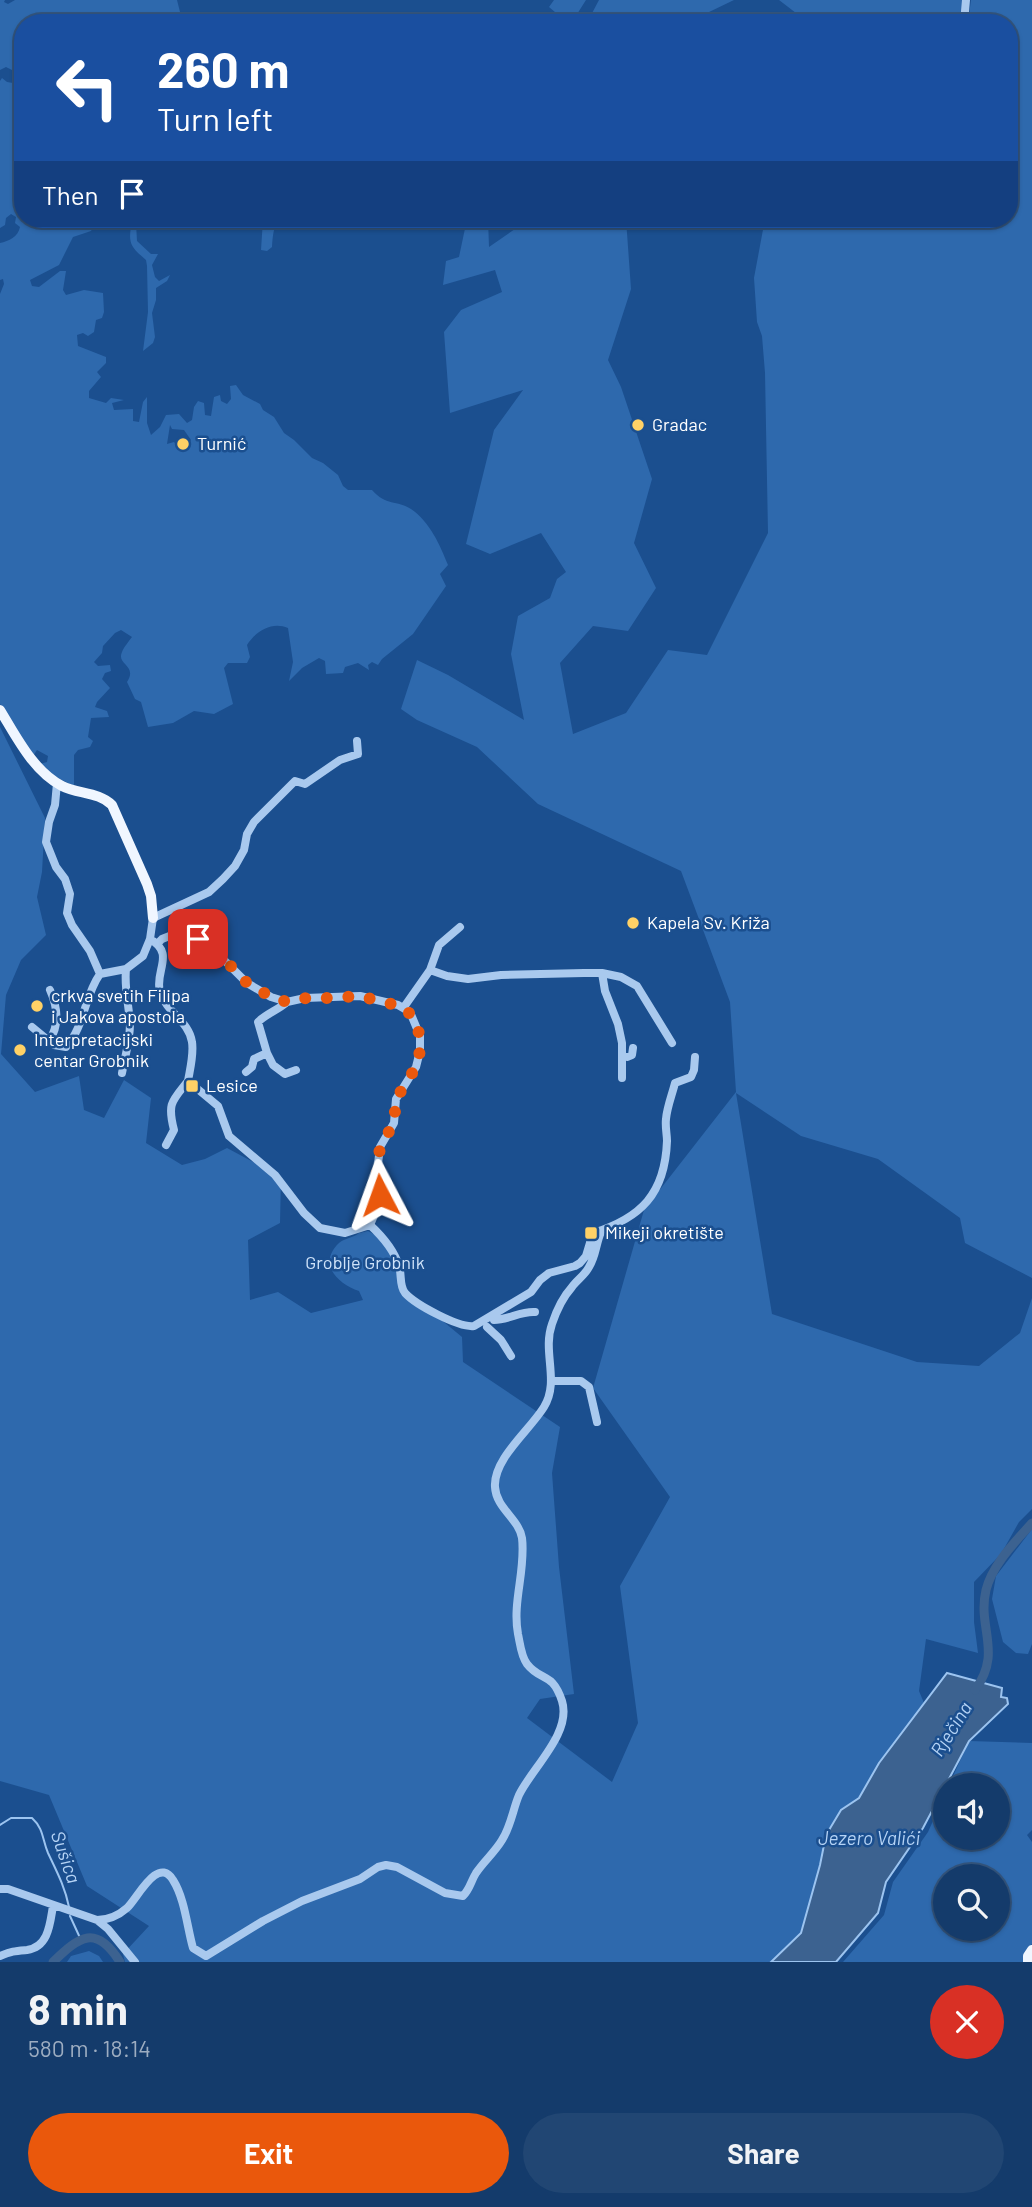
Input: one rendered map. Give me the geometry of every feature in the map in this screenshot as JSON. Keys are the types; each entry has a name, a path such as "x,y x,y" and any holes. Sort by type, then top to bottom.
{"main road":[{"path":"0,710 40,769 57,783 105,799 112,805 147,884 153,918"},
{"path":"1028,1962 1032,1950"}],"street":[{"path":"166,1145 174,1130 169,1111 172,1101 188,1081 193,1045 189,1030 169,1010 161,995 159,984 164,957 154,941 153,918 209,891 234,866 244,850 247,834 254,822 295,781 305,784 340,760 358,754 357,741"},
{"path":"57,783 46,842 56,867 65,879 69,894 67,913 77,936 90,951 100,974"},
{"path":"404,1007 430,970 439,945 460,927"},
{"path":"32,1027 54,1045 64,1047 78,1032 92,988 100,974 126,969 143,956 154,941 173,935 184,934 198,939 217,952 247,983 271,997 287,1002"},
{"path":"122,1073 130,1023 125,991 126,969"},
{"path":"430,970 468,979 500,975 602,973 628,979 637,986 672,1043"},
{"path":"602,973 605,991 618,1024 623,1055 622,1078"},
{"path":"49,1041 57,1024 54,999 50,990"},
{"path":"296,1070 285,1074 273,1065 258,1022 287,1002 306,998 360,996 404,1007 414,1019 420,1036 420,1051 416,1067 396,1099 394,1123 380,1147 377,1161 379,1204 370,1226"},
{"path":"623,1055 632,1055 633,1048"},
{"path":"246,1072 252,1067 254,1059 267,1053"},
{"path":"474,1326 531,1292 549,1273 580,1263 586,1255 591,1236 636,1213 654,1191 663,1171 667,1141 666,1121 676,1083 691,1077 695,1057"},
{"path":"188,1081 218,1106 229,1136 275,1175 304,1213 320,1228 345,1233 370,1226"},
{"path":"370,1226 389,1245 395,1256 405,1293 455,1323 468,1327 491,1324 524,1311 535,1312"},
{"path":"97,1920 106,1920 125,1910 153,1876 167,1874 179,1893 192,1948 206,1956 262,1921 302,1901 360,1880 378,1867 386,1865 406,1870 451,1896 463,1896 469,1890 476,1873 501,1843 519,1796 545,1757 564,1717 563,1704 555,1684 528,1664 522,1654 517,1622 522,1538 519,1528 498,1498 494,1487 496,1476 506,1457 551,1395 550,1328 565,1297 590,1267 601,1232"},
{"path":"491,1324 507,1306"},
{"path":"491,1324 511,1356"},
{"path":"552,1381 585,1383 589,1387 597,1422"},
{"path":"0,1889 8,1889 97,1920 108,1929 135,1962"},
{"path":"0,1956 38,1945 50,1931 58,1907"}],"green space":[{"path":"0,0 5,0 8,4 15,0 177,0 180,14 14,14 14,216 11,214 6,218 5,225 0,228 0,81 2,78 13,83 12,70 6,67 0,70"},
{"path":"554,0 586,0 577,14 557,14 549,7"},
{"path":"599,0 734,0 706,14 592,14"},
{"path":"779,0 964,0 962,14 797,14"},
{"name":"Groblje Grobnik","path":"971,0 1032,0 1032,1278 965,1243 960,1218 878,1159 801,1136 736,1093 772,1314 917,1362 979,1366 1020,1333 1032,1298 1032,1509 1019,1522 1001,1554 974,1582 974,1622 978,1653 926,1639 919,1691 924,1703 879,1763 859,1798 841,1810 826,1835 801,1933 771,1962 125,1962 123,1954 149,1926 87,1886 49,1795 0,1781 0,727 45,818 42,872 37,897 46,935 21,960 6,995 1,1054 35,1092 79,1076 84,1110 104,1118 124,1080 151,1098 146,1143 182,1165 205,1159 227,1148 281,1177 280,1223 248,1240 250,1300 278,1292 311,1313 363,1300 359,1291 344,1284 333,1272 330,1258 339,1243 368,1231 379,1237 398,1266 398,1284 462,1337 463,1362 560,1427 552,1473 559,1567 574,1694 540,1699 527,1718 612,1782 638,1723 620,1586 670,1497 593,1388 644,1210 736,1092 730,1002 681,871 538,804 477,747 417,720 401,709 417,660 524,720 511,654 518,616 550,598 557,579 566,572 541,533 490,554 466,544 494,430 523,390 450,413 444,332 461,310 502,292 495,270 443,285 446,261 459,257 465,228 488,228 489,247 514,228 627,228 631,289 608,360 621,387 652,479 634,543 656,588 628,631 593,626 560,663 573,734 626,713 668,650 707,655 768,533 765,373 754,278 763,228 1018,228 1018,14 969,14"},
{"path":"20,228 93,228 73,237 59,265 30,280 32,286 39,287 60,271 66,271 63,290 66,295 84,290 103,293 104,312 102,318 96,320 94,332 88,336 83,333 77,335 78,346 106,357 106,363 97,372 101,377 89,391 89,398 106,403 111,398 124,400 112,403 114,410 133,409 133,421 139,422 143,402 147,397 147,423 151,435 160,427 166,415 179,414 187,423 192,420 198,401 204,403 205,415 211,416 214,397 220,395 221,401 227,404 231,399 230,386 236,385 243,395 260,404 263,410 274,417 284,433 312,458 338,475 348,490 372,490 387,501 406,506 424,520 434,534 448,565 440,574 446,586 413,634 378,665 372,662 368,665 369,670 358,663 345,667 343,673 326,674 325,661 319,658 302,668 289,681 293,662 288,628 270,627 255,635 247,645 250,657 247,663 228,663 224,668 233,704 214,714 194,711 173,723 148,727 141,702 135,699 127,682 130,672 121,656 132,637 121,630 103,646 102,653 94,662 98,666 110,665 111,671 105,673 102,679 110,688 95,707 107,711 109,717 91,718 88,737 93,741 90,747 78,750 74,755 74,786 46,772 40,764 47,762 48,756 37,750 33,756 0,704 0,294 4,284 3,279 0,280 0,243 13,238","holes":["170,425 172,429 184,430 191,440 184,450 174,442 167,444"]},
{"path":"131,228 136,228 137,241 151,254 158,254 152,265 155,277 159,281 170,275 167,281 156,288 152,313 155,337 153,343 143,351 148,312 147,266 146,260 132,246"},
{"path":"262,228 275,228 272,247 267,251 261,250"},
{"path":"1032,1529 1032,1644 1028,1654 1016,1653 1003,1642 992,1599 996,1576"},
{"path":"969,1741 1032,1743 1032,1830 1027,1835 1032,1842 1032,1944 1023,1955 1025,1962 843,1962 884,1915 893,1882 933,1821 933,1850 1010,1850 1010,1773 954,1773"},
{"path":"89,1951 99,1956 103,1962 67,1962 71,1956"}],"water":[{"name":"Jezero Valići","path":"947,1673 1002,1688 1001,1697 1007,1698 1008,1704 969,1741 952,1773 933,1773 933,1809 886,1882 878,1913 836,1962 771,1962 801,1933 826,1835 841,1810 859,1798 879,1763"}],"waterway":[{"name":"Rječina","path":"975,1690 987,1664 988,1640 984,1604 989,1581 1005,1554 1032,1523"},
{"name":"Sušica","path":"0,1825 11,1818 32,1818 36,1822 69,1907"},
{"name":"Sušica","path":"70,1916 81,1940"},
{"name":"Rječina","path":"53,1962 71,1946 88,1938 103,1942 120,1962"}],"place":[{"name":"Gradac","path":"638,425"},
{"name":"Turnić","path":"183,444"},
{"name":"Kapela Sv. Križa","path":"633,923"},
{"name":"crkva svetih Filipa i Jakova apostola","path":"37,1006"},
{"name":"Interpretacijski centar Grobnik","path":"20,1050"},
{"name":"Lesice","path":"192,1086"},
{"name":"Mikeji okretište","path":"591,1233"}],"route":[{"path":"198,939 207,943 240,978 271,997 287,1002 306,998 370,997 404,1007 410,1012 420,1036 420,1051 416,1067 396,1099 394,1123 380,1147 377,1181 380,1195"}]}
